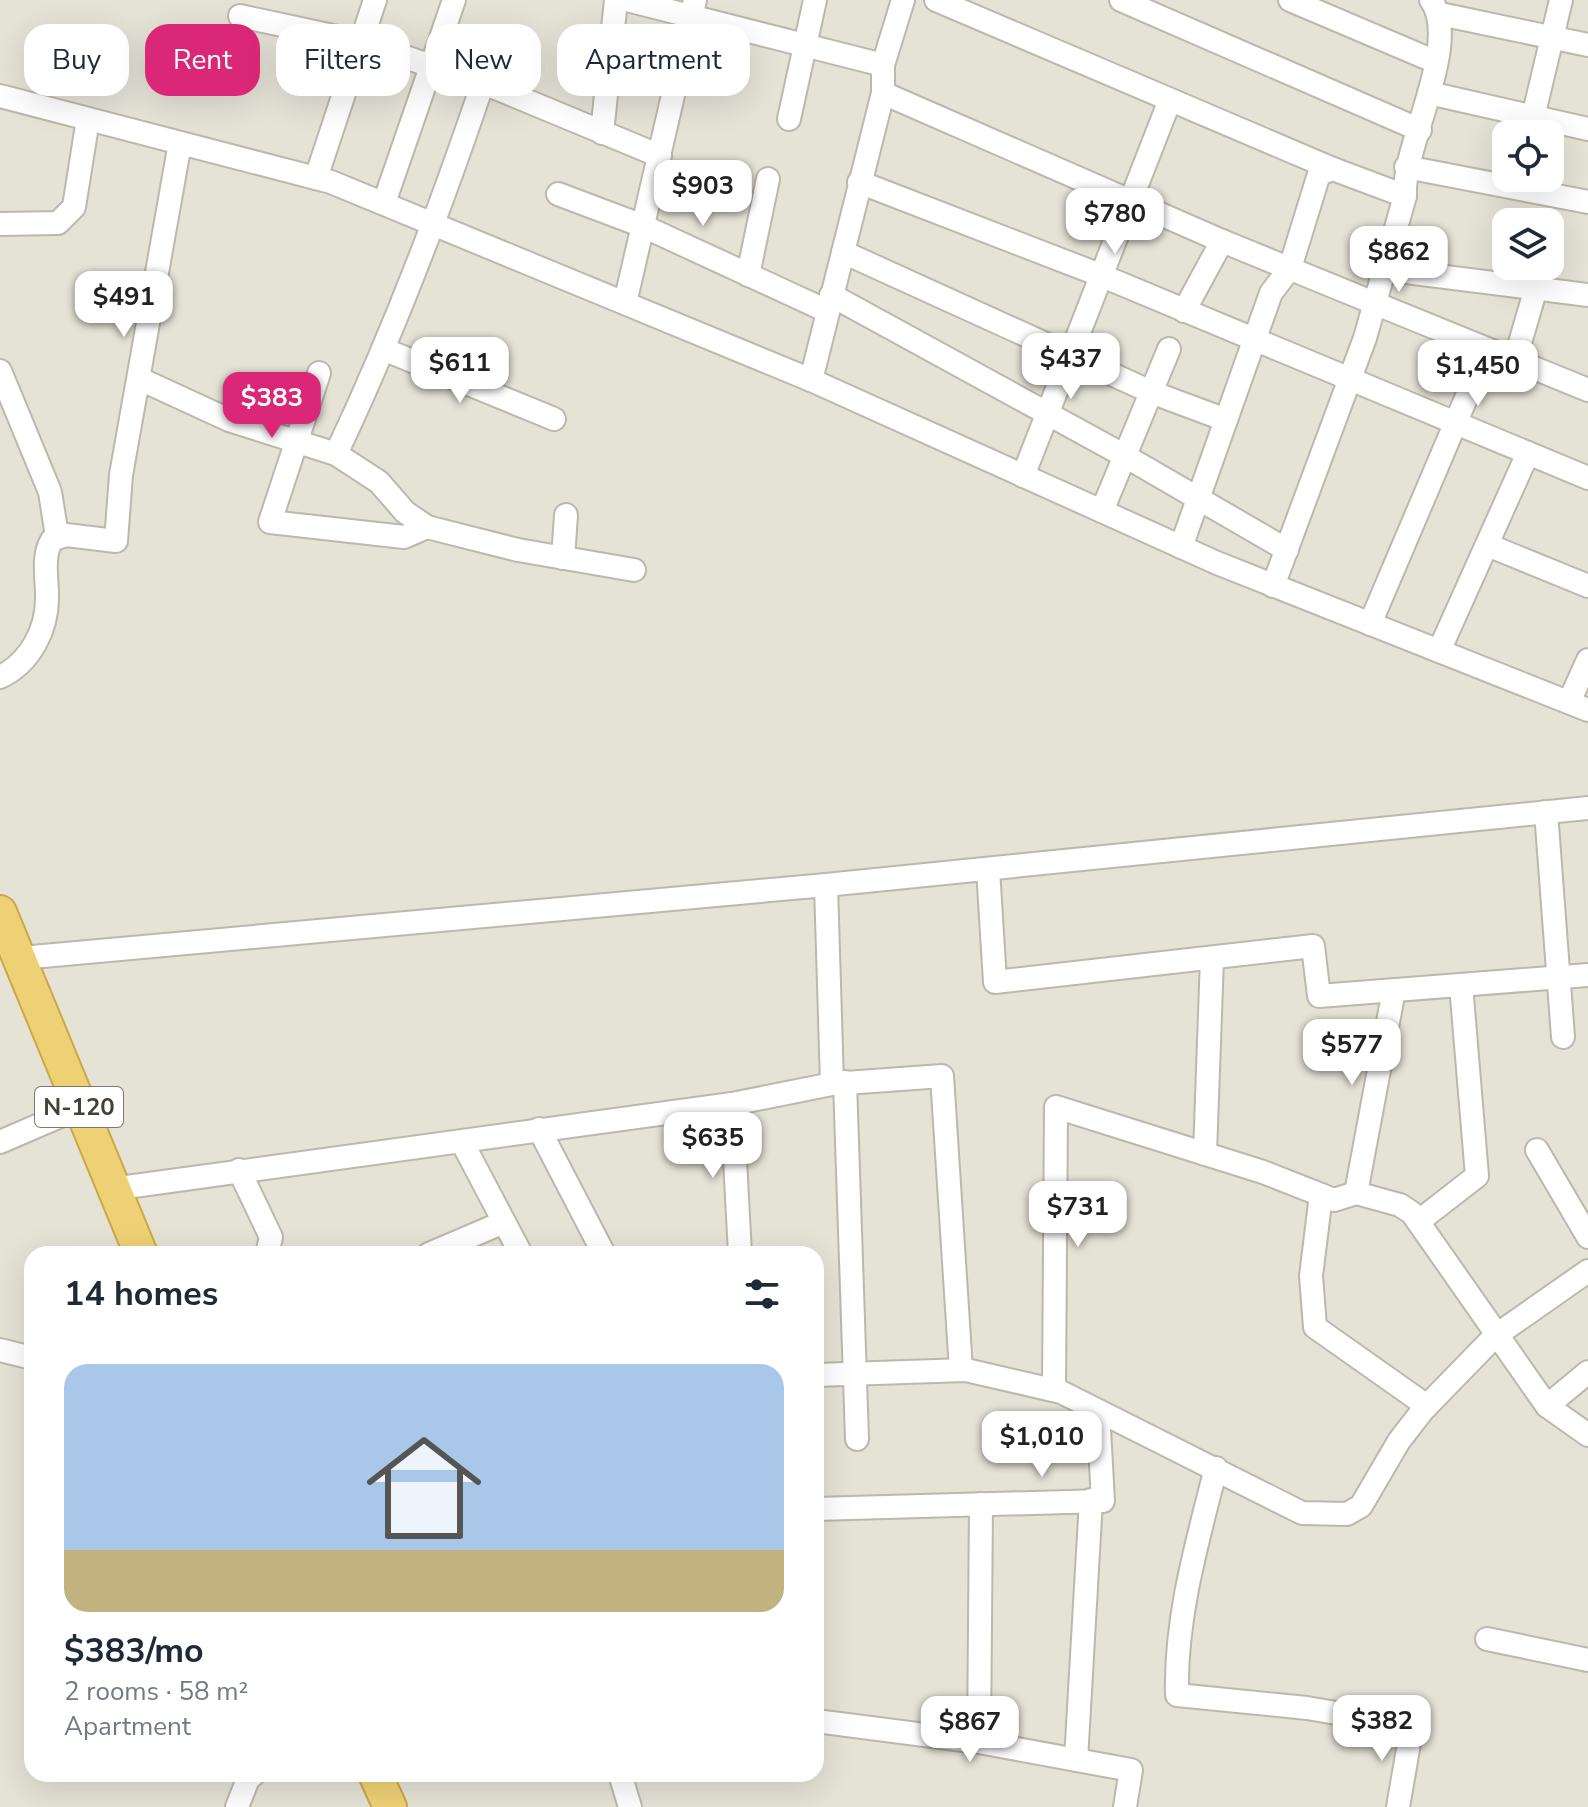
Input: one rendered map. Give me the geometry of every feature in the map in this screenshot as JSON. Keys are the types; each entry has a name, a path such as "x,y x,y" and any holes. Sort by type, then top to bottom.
{"highway":[{"name":"N-120","path":"0,912 137,1246"},
{"path":"379,1782 390,1807"}],"street":[{"path":"367,24 375,0"},
{"path":"446,24 454,0"},
{"path":"602,133 616,0"},
{"path":"627,0 694,8 804,45 883,65"},
{"path":"789,119 815,0"},
{"path":"811,380 883,93 883,65 903,0"},
{"path":"936,0 1333,169 1405,196"},
{"path":"1121,0 1420,130"},
{"path":"1290,0 1436,62"},
{"path":"1531,120 1561,0"},
{"path":"1273,586 1365,338 1405,196 1406,167 1420,130 1436,62 1436,7 1588,45"},
{"path":"625,303 694,8"},
{"path":"240,16 271,11 309,24"},
{"path":"384,203 426,86"},
{"path":"883,93 1222,241 1588,390"},
{"path":"1429,93 1514,120"},
{"path":"0,96 316,178 384,203 811,380 1273,586 1579,706 1588,660"},
{"path":"316,178 343,96"},
{"path":"336,454 434,225 479,96"},
{"path":"512,96 660,156"},
{"path":"1023,476 1050,415 1069,355 1128,200 1170,100"},
{"path":"0,224 58,223 74,207 88,119"},
{"path":"1564,127 1588,129"},
{"path":"0,677 26,661 43,624 47,601 45,562 48,545 57,536 116,541 121,475 180,143"},
{"path":"1406,167 1492,179"},
{"path":"1181,547 1271,293 1290,268 1319,174 1333,169"},
{"path":"748,275 768,179"},
{"path":"859,182 1100,275 1588,478"},
{"path":"1553,192 1588,202"},
{"path":"558,194 643,226 748,275 829,303 1050,415 1287,550"},
{"path":"1184,311 1222,241"},
{"path":"843,252 1151,392 1226,420"},
{"path":"1382,269 1588,295"},
{"path":"1515,360 1536,288"},
{"path":"383,349 554,419"},
{"path":"1102,511 1169,349"},
{"path":"1370,624 1487,349"},
{"path":"0,371 50,492 57,536"},
{"path":"319,373 270,522 404,537 427,527"},
{"path":"140,379 229,420 336,454 379,482 405,512 427,527 563,558 634,570"},
{"path":"1439,651 1490,546 1528,453"},
{"path":"563,558 566,515"},
{"path":"1490,546 1588,586"},
{"path":"21,958 826,885 1588,808"},
{"path":"1546,812 1563,1037"},
{"path":"988,869 995,982 1313,946 1319,996 1588,975"},
{"path":"826,885 857,1439"},
{"path":"1205,1154 1212,958"},
{"path":"1419,1221 1477,1176 1461,985"},
{"path":"1356,1193 1394,990"},
{"path":"112,1189 732,1104 838,1083 942,1076 961,1370"},
{"path":"732,1104 740,1246"},
{"path":"1054,1390 1056,1107 1205,1154 1334,1200 1356,1193 1400,1205 1419,1221 1495,1336 1547,1406 1588,1435"},
{"path":"0,1142 79,1108"},
{"path":"539,1129 600,1246"},
{"path":"462,1142 517,1246"},
{"path":"1537,1150 1588,1237"},
{"path":"239,1170 271,1237 269,1246"},
{"path":"1321,1195 1311,1276 1315,1327 1427,1406"},
{"path":"448,1246 504,1222"},
{"path":"824,1375 961,1370 1054,1390 1302,1513 1347,1514 1361,1506 1399,1441 1427,1406 1495,1336 1588,1271"},
{"path":"1,1349 24,1356"},
{"path":"1547,1406 1588,1372"},
{"path":"824,1509 1103,1501 1098,1411"},
{"path":"1216,1468 1193,1561 1176,1657 1177,1695 1307,1708 1412,1726 1398,1807"},
{"path":"1076,1760 1091,1500"},
{"path":"979,1742 981,1504"},
{"path":"1487,1639 1588,1660"},
{"path":"824,1722 979,1742 1131,1770 1125,1807"},
{"path":"237,1807 247,1782"},
{"path":"622,1782 630,1807"}],"shaded area":[{"path":"0,0 1588,0 1588,1807 0,1807"}]}
